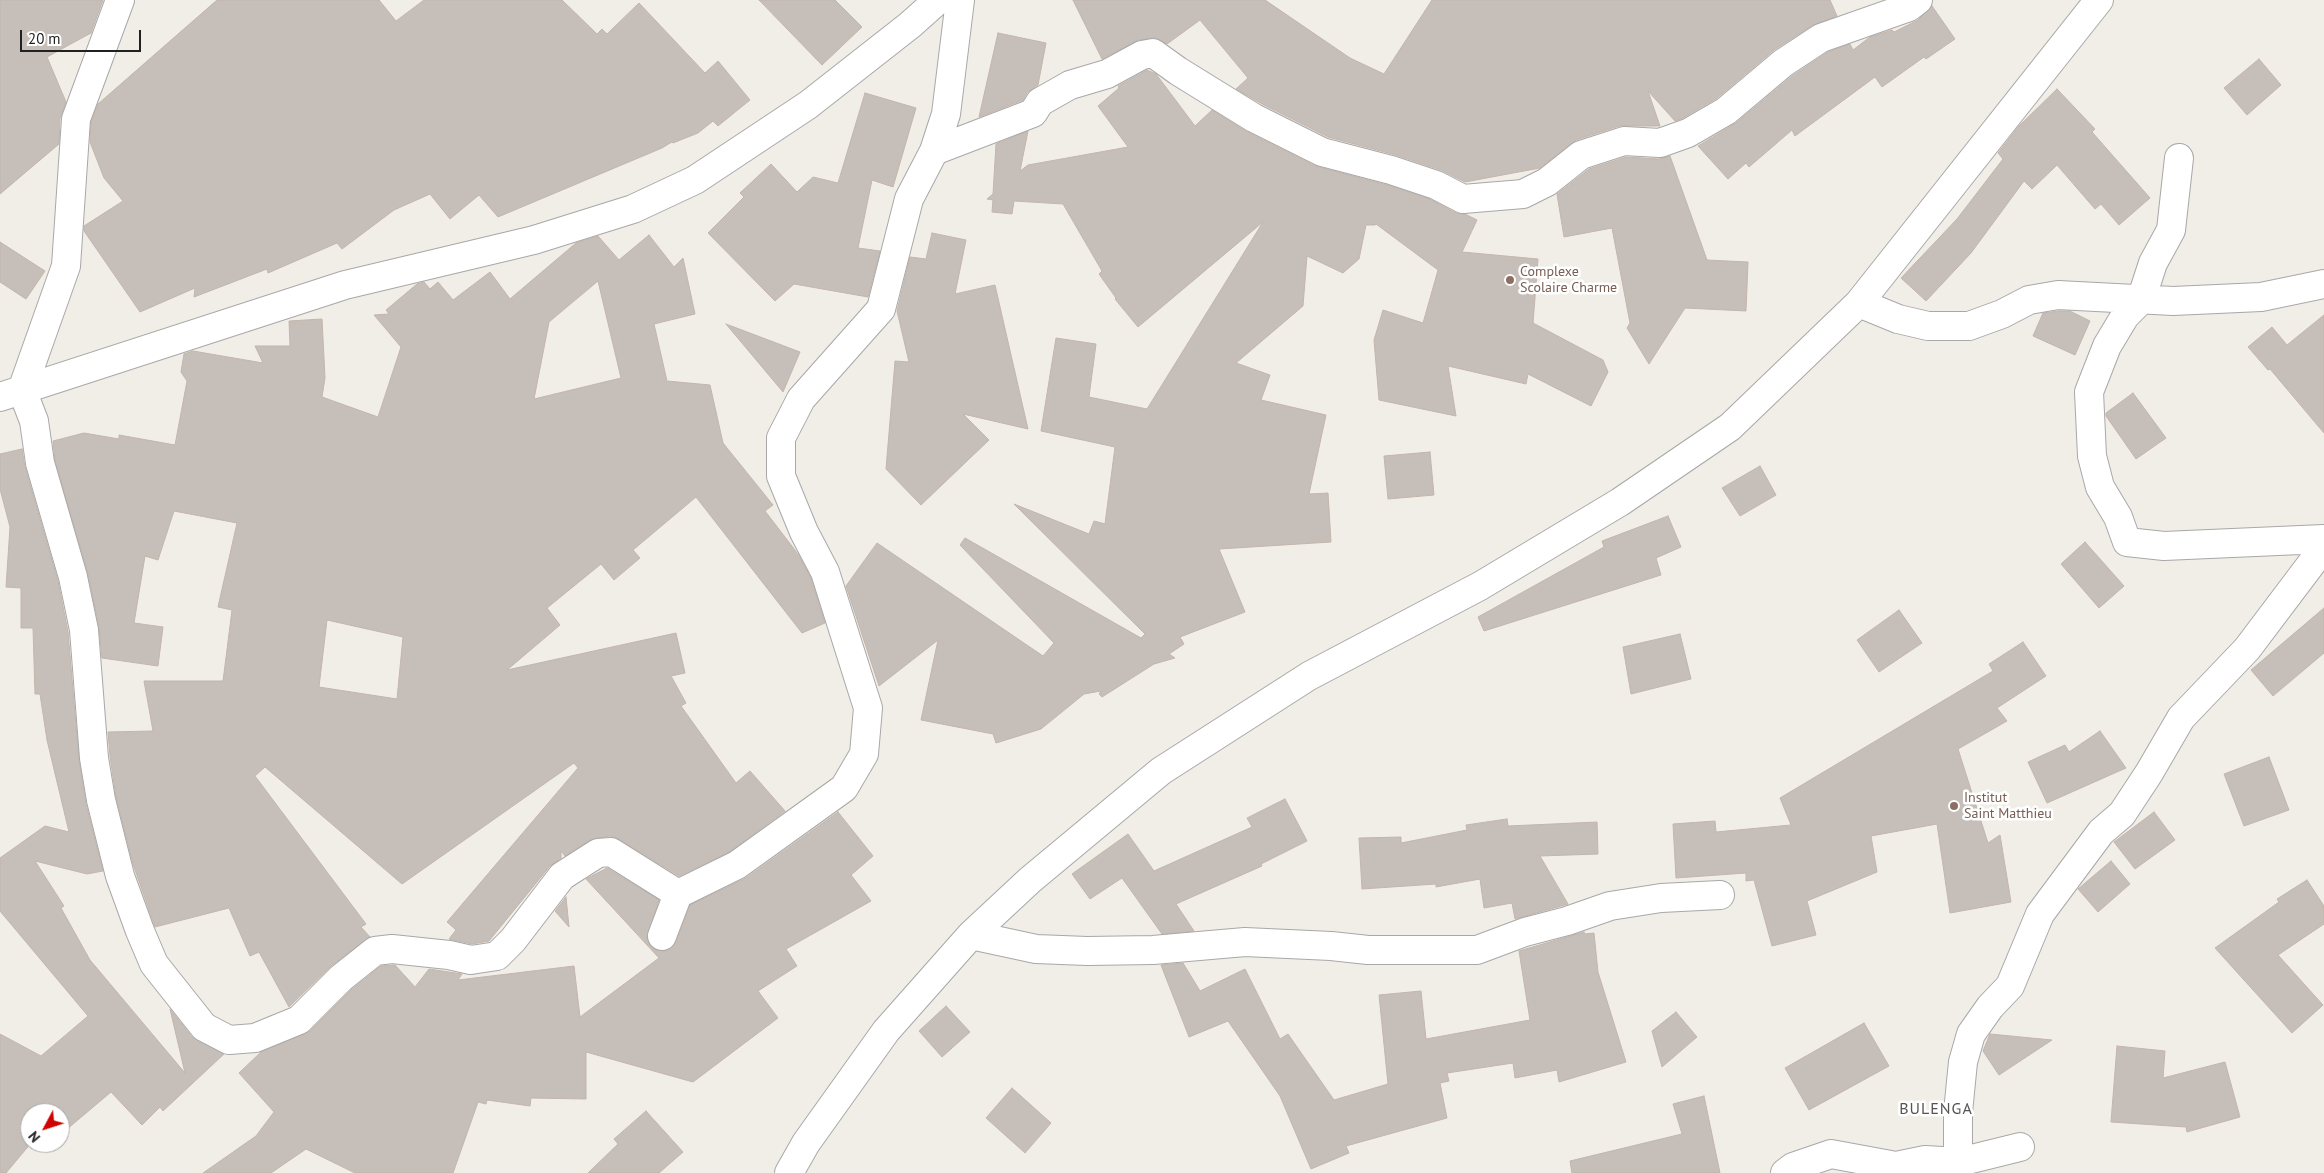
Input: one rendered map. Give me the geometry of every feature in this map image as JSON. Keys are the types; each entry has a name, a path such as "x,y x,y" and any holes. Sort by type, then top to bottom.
{"street":[{"path":"11,393 66,266 76,119 120,0"},
{"path":"11,393 345,285 534,240 633,209 694,180 808,105 910,25 938,0"},
{"path":"662,936 678,894 737,865 844,788 864,754 868,708 824,572 804,532 781,476 782,438 801,399 881,309 909,200 934,151 946,114 960,0"},
{"path":"934,151 1033,113 1040,102 1070,85 1108,74 1142,55 1153,52 1178,71 1254,118 1322,152 1391,170 1436,185 1463,199 1523,194 1548,182 1581,155 1624,141 1660,143 1688,133 1726,111 1783,63 1820,38 1908,7 1918,0"},
{"path":"789,1173 806,1143 886,1031 971,935 1030,880 1161,771 1309,676 1480,586 1620,502 1730,427 1859,303 2099,0"},
{"path":"2179,158 2171,230 2153,263 2141,300 2125,316 2107,346 2089,392 2094,464 2100,487 2118,517 2127,542 2164,546 2324,539"},
{"path":"1859,303 1898,319 1928,326 1969,326 2002,314 2029,300 2058,295 2173,301 2261,297 2324,284"},
{"path":"11,393 34,421 40,462 74,577 84,630 94,758 101,800 120,876 140,932 154,964 204,1027 229,1040 255,1038 299,1020 341,978 375,951 392,949 449,955 471,960 497,956 513,940 562,876 598,853 611,852 678,894"},
{"path":"1959,1168 1958,1112 1963,1062 1971,1034 1990,1007 2010,986 2040,914 2101,832 2122,814 2149,773 2181,718 2247,649 2324,547"},
{"path":"971,935 1036,949 1087,951 1152,950 1245,942 1302,944 1368,950 1477,950 1525,932 1568,921 1610,906 1660,898 1720,895"},
{"path":"1785,1173 1793,1167 1831,1154 1896,1166 1925,1160 1959,1168 2020,1147"}],"building":[{"path":"0,0 103,0 91,33 47,57 66,102 60,118 59,144 0,194"},
{"path":"217,0 379,0 396,21 424,0 562,0 597,34 602,29 607,34 639,3 705,73 718,61 750,100 718,126 713,121 698,133 672,142 662,148 498,217 479,195 450,219 430,194 394,210 342,249 337,243 268,273 267,269 194,297 195,288 140,312 84,231 84,226 123,201 104,178 90,142 91,122 98,104"},
{"path":"759,0 835,0 862,27 822,65"},
{"path":"1073,0 1265,0 1350,58 1384,74 1432,0 1830,0 1837,16 1813,25 1774,50 1717,98 1681,119 1675,121 1648,91 1660,126 1619,126 1576,140 1540,168 1465,182 1441,170 1396,155 1328,137 1236,89 1248,78 1200,20 1167,44 1156,38 1139,40 1102,59"},
{"path":"1932,6 1955,39 1926,59 1924,57 1882,87 1875,77 1795,136 1792,130 1749,167 1746,163 1728,179 1698,146 1736,123 1792,76 1828,52 1850,44 1853,50 1870,37 1892,30 1894,32 1918,20"},
{"path":"998,33 1046,43 1038,85 1027,93 1023,100 979,117"},
{"path":"2259,59 2281,85 2247,115 2224,88"},
{"path":"1147,70 1156,74 1195,126 1212,110 1247,132 1315,166 1387,185 1430,199 1456,213 1465,214 1477,220 1462,252 1538,259 1533,323 1603,360 1608,372 1591,406 1528,374 1526,384 1448,366 1456,416 1379,400 1374,340 1383,310 1423,323 1438,270 1376,224 1366,225 1359,259 1343,273 1307,256 1303,306 1236,363 1270,375 1261,400 1326,415 1309,494 1328,493 1331,542 1219,549 1245,612 1180,637 1184,644 1169,654 1175,658 1154,664 1102,697 1099,694 1101,691 1084,694 1041,729 996,743 993,734 921,720 938,640 879,686 846,586 877,543 1043,656 1054,643 960,545 965,538 1141,638 1145,634 1014,504 1089,534 1094,521 1105,524 1115,447 1041,431 1056,338 1096,344 1089,397 1147,409 1263,222 1138,327 1115,299 1099,274 1102,271 1063,204 1014,201 1012,214 992,212 993,200 987,199 993,194 996,144 1028,131 1020,171 1028,165 1128,147 1098,106 1119,88 1118,86"},
{"path":"2057,89 2095,129 2092,132 2150,198 2119,225 2101,204 2095,209 2057,165 2032,189 2024,181 1971,253 1926,301 1901,278 1957,219 2003,159 1998,153 2019,126"},
{"path":"865,93 916,108 893,187 872,180 858,248 880,251 868,297 794,284 775,301 708,233 744,197 740,193 771,164 797,192 813,177 838,183"},
{"path":"1670,156 1707,260 1748,262 1746,311 1685,308 1649,364 1627,328 1630,323 1612,228 1564,237 1557,194 1589,169 1626,157 1659,159"},
{"path":"932,233 966,240 955,294 995,285 1028,429 963,414 989,440 921,505 886,469 895,361 909,362 897,311 910,257 926,259"},
{"path":"649,235 674,267 683,258 695,314 654,324 667,381 710,385 723,443 773,505 765,511 798,554 811,578 825,623 802,633 696,497 633,550 640,558 614,580 601,564 547,608 560,625 507,670 676,633 685,673 671,676 686,703 681,706 736,783 750,771 785,811 729,852 679,876 619,839 610,836 590,840 565,856 561,851 561,858 550,866 489,941 472,944 449,939 456,930 447,922 578,768 574,763 402,884 265,767 255,776 366,924 361,927 370,937 331,966 289,1007 259,952 250,956 229,908 155,927 133,864 116,797 110,756 108,732 153,731 144,681 223,681 232,610 218,607 237,523 174,511 158,560 145,556 134,623 163,627 158,666 102,658 99,627 88,574 55,460 53,441 84,433 119,439 119,435 175,445 187,381 181,372 184,354 193,351 263,363 255,346 290,346 289,321 322,319 325,378 322,397 378,417 401,347 374,315 389,314 386,310 417,284 424,282 430,289 438,282 453,300 490,272 510,299 576,243 598,236 619,260","holes":["598,281 621,378 534,399 549,322","327,620 403,637 397,699 319,687"]},
{"path":"0,242 45,271 26,299 0,282"},
{"path":"2070,311 2090,321 2075,355 2033,336 2043,313"},
{"path":"2324,315 2324,433 2270,369 2268,370 2248,347 2272,327 2287,345"},
{"path":"726,324 800,352 783,392"},
{"path":"2133,393 2166,438 2136,459 2106,416 2106,413"},
{"path":"22,449 25,467 58,581 68,632 79,760 86,804 103,871 87,874 35,861 64,906 61,908 90,960 185,1073 170,1009 192,1037 224,1054 163,1111 160,1107 142,1125 111,1092 70,1127 70,1103 20,1103 20,1153 23,1153 6,1173 0,1173 0,1034 41,1056 88,1016 0,911 0,858 45,826 69,832 47,740 40,694 35,694 33,628 21,628 21,588 6,587 10,527 0,489 0,454"},
{"path":"1430,452 1434,495 1388,499 1384,456"},
{"path":"1760,466 1776,495 1740,516 1722,488"},
{"path":"1668,516 1681,547 1656,558 1661,575 1484,631 1478,617 1604,547 1602,541"},
{"path":"2085,542 2124,586 2099,608 2061,564"},
{"path":"2324,608 2324,653 2273,696 2251,670"},
{"path":"1899,610 1922,643 1879,672 1857,640"},
{"path":"1680,634 1691,679 1631,694 1623,647"},
{"path":"2023,642 2046,676 1997,708 2007,721 1958,749 1988,843 2000,835 2011,902 1950,913 1937,824 1871,836 1877,872 1807,901 1816,935 1772,946 1754,880 1746,881 1746,873 1676,878 1673,824 1715,821 1716,832 1791,825 1780,798 1993,671 1989,664"},
{"path":"2100,731 2126,768 2047,803 2028,762 2065,745 2069,752"},
{"path":"2269,757 2289,810 2244,826 2224,774"},
{"path":"1285,799 1307,841 1261,864 1262,866 1176,904 1194,931 1162,934 1122,878 1090,899 1072,874 1128,834 1154,871 1252,827 1247,818"},
{"path":"838,812 873,856 851,875 871,901 786,949 797,966 758,991 778,1018 693,1082 586,1052 586,1099 531,1098 530,1106 487,1100 486,1104 478,1102 453,1173 355,1173 306,1149 271,1173 203,1173 256,1136 274,1112 239,1073 261,1052 310,1031 351,990 381,966 395,965 415,987 429,969 462,974 458,980 574,966 580,1017 659,958 586,879 607,868 659,900 647,938 650,945 656,950 665,951 676,942 690,905 746,878"},
{"path":"2154,812 2175,840 2135,869 2114,842"},
{"path":"1507,819 1508,826 1597,822 1598,854 1540,856 1568,904 1515,919 1512,903 1484,908 1480,879 1436,887 1436,884 1362,889 1359,838 1401,837 1401,843 1467,830 1466,825"},
{"path":"2111,861 2130,884 2098,912 2078,889"},
{"path":"2307,880 2324,906 2324,924 2278,955 2323,1005 2292,1033 2215,948 2279,902 2277,899"},
{"path":"566,897 569,927 555,911"},
{"path":"1584,932 1585,934 1594,933 1598,972 1626,1062 1559,1082 1557,1070 1515,1078 1513,1063 1447,1073 1449,1081 1440,1083 1447,1118 1346,1146 1349,1153 1311,1169 1280,1096 1228,1021 1189,1037 1161,965 1183,963 1200,991 1245,969 1280,1039 1288,1034 1334,1100 1388,1084 1379,995 1421,991 1426,1039 1530,1020 1519,951"},
{"path":"946,1006 970,1032 942,1057 919,1031"},
{"path":"1676,1012 1697,1037 1662,1067 1652,1031"},
{"path":"1864,1023 1889,1066 1809,1110 1785,1068"},
{"path":"1990,1034 2052,1040 1999,1075 1983,1051"},
{"path":"2117,1046 2165,1051 2163,1078 2225,1062 2240,1117 2187,1132 2186,1127 2111,1122"},
{"path":"1012,1088 1051,1123 1025,1153 986,1118"},
{"path":"1704,1096 1720,1173 1572,1173 1570,1161 1682,1134 1673,1104"},
{"path":"646,1111 683,1152 659,1173 588,1173 618,1144 614,1139"}],"place":[{"name":"Complexe Scolaire Charme","path":"1510,280"},
{"name":"Institut Saint Matthieu","path":"1954,806"}],"district":[{"name":"BULENGA","path":"1936,1109"}]}
